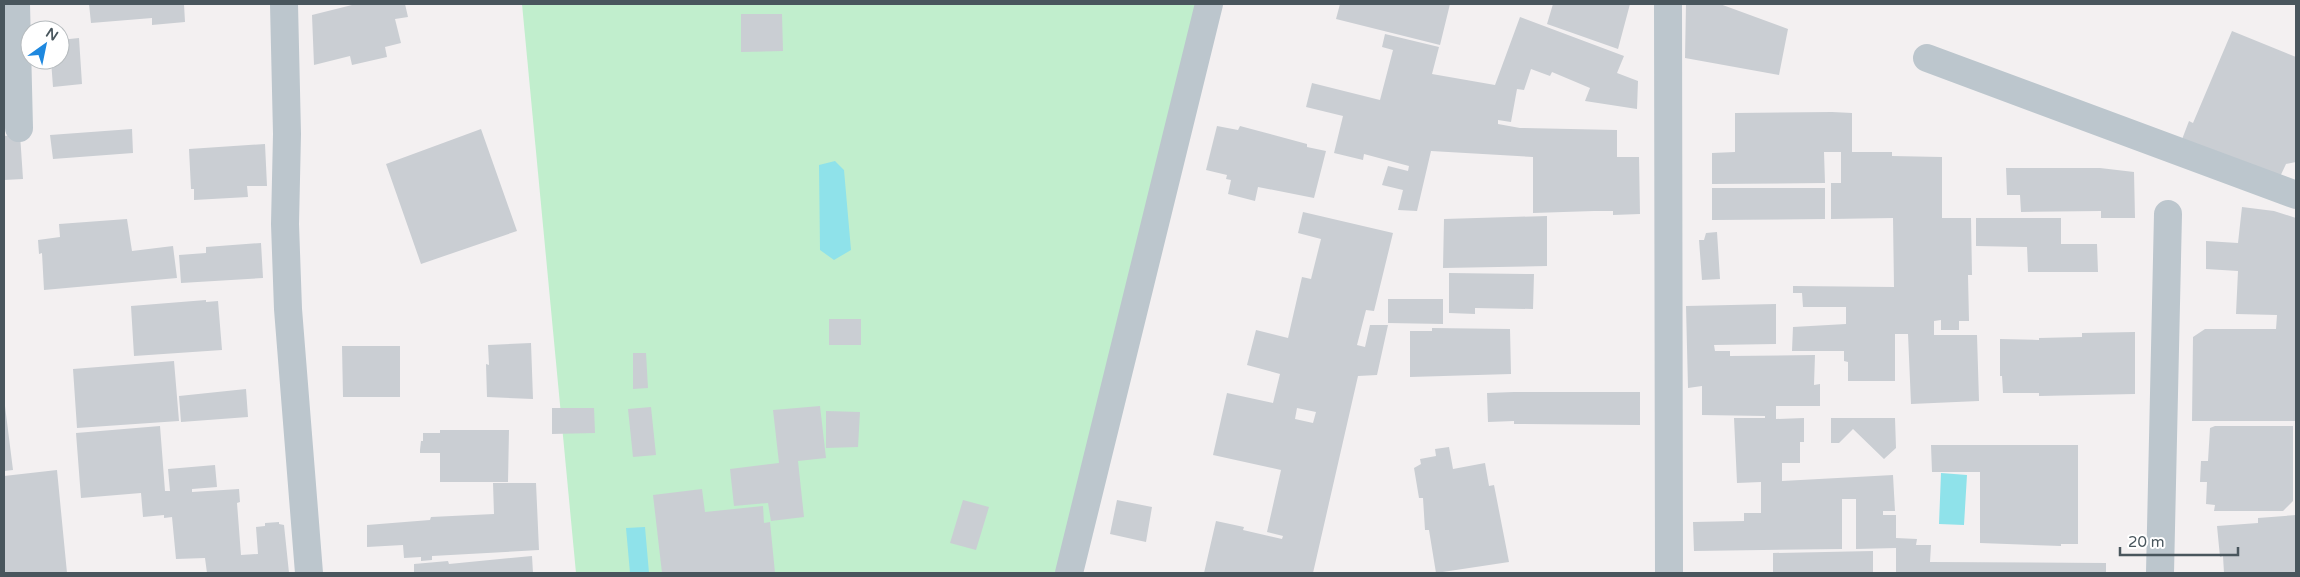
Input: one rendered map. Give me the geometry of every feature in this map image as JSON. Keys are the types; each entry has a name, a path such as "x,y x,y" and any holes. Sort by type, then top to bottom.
{"street":[{"path":"16,4 19,128"},
{"path":"284,4 287,134 284,224 288,309 309,573"},
{"path":"1069,573 1209,4"},
{"path":"1668,4 1669,573"},
{"path":"1926,58 2296,195"},
{"path":"2160,573 2168,214"}],"green space":[{"path":"522,4 1209,4 1080,573 576,573"}],"water":[{"path":"835,161 844,170 851,250 834,260 820,250 819,165"},
{"path":"1941,473 1967,475 1964,525 1939,524"},
{"path":"645,527 649,573 630,573 626,528"}],"building":[{"path":"89,4 184,4 185,22 152,25 152,18 91,23"},
{"path":"356,4 405,4 408,17 395,19 401,43 385,47 387,57 352,65 350,56 314,65 312,15"},
{"path":"1340,4 1450,4 1440,45 1336,19"},
{"path":"1553,4 1630,4 1618,49 1547,24"},
{"path":"1686,4 1720,4 1788,29 1779,75 1685,58"},
{"path":"741,14 782,14 783,51 741,52"},
{"path":"1520,17 1624,56 1617,73 1638,81 1637,109 1585,101 1590,88 1552,72 1550,76 1531,69 1524,90 1517,89 1511,122 1498,120 1498,124 1520,128 1617,130 1617,157 1639,157 1640,214 1613,215 1613,211 1533,213 1533,157 1431,151 1417,211 1398,210 1403,190 1382,185 1388,166 1408,171 1409,166 1364,154 1363,160 1334,153 1343,116 1306,107 1312,83 1380,100 1393,50 1382,47 1385,34 1439,47 1432,74 1495,85"},
{"path":"2232,31 2296,57 2296,162 2286,164 2278,181 2181,142 2189,121 2193,123"},
{"path":"79,38 82,84 53,87 52,70 70,70 70,39"},
{"path":"1735,113 1852,113 1852,152 1892,152 1892,156 1942,157 1942,218 1971,218 1972,275 1968,275 1969,321 1959,321 1959,330 1941,330 1941,320 1934,321 1934,335 1977,335 1979,401 1911,404 1908,334 1895,334 1895,381 1848,381 1848,362 1844,361 1844,351 1792,351 1793,327 1846,324 1846,307 1803,307 1802,293 1793,293 1793,286 1894,287 1893,218 1831,219 1831,183 1841,183 1841,152 1824,152 1825,183 1712,184 1712,153 1735,152"},
{"path":"1217,126 1238,130 1240,126 1326,151 1314,198 1258,187 1255,201 1228,194 1231,180 1226,179 1227,175 1206,170"},
{"path":"132,129 133,153 53,159 50,135"},
{"path":"481,129 517,231 421,264 386,164"},
{"path":"20,134 23,179 4,180 4,136"},
{"path":"265,144 267,186 247,186 248,197 194,200 194,189 191,189 189,149"},
{"path":"2006,168 2100,168 2134,172 2135,218 2101,218 2101,211 2021,212 2020,195 2007,195"},
{"path":"1712,188 1825,188 1825,219 1712,220"},
{"path":"2242,207 2274,211 2296,218 2296,421 2192,421 2193,337 2205,329 2276,329 2277,315 2236,314 2238,271 2206,269 2206,241 2238,243"},
{"path":"1303,212 1393,233 1374,311 1366,310 1357,345 1365,347 1370,325 1388,325 1377,375 1358,376 1313,573 1204,573 1216,521 1244,527 1243,530 1282,539 1283,536 1267,532 1281,470 1213,455 1227,393 1273,403 1280,374 1247,365 1256,330 1288,338 1302,277 1311,279 1321,239 1298,233","holes":["1297,408 1316,412 1313,423 1295,419"]},
{"path":"1547,216 1547,266 1443,268 1444,219"},
{"path":"1976,218 2061,218 2061,244 2097,244 2098,272 2028,272 2027,247 1976,246"},
{"path":"127,219 132,251 173,246 177,278 44,290 42,253 39,254 38,240 60,237 59,224"},
{"path":"1717,232 1720,279 1702,280 1699,240 1704,240 1706,233"},
{"path":"261,243 263,278 181,283 179,255 206,253 206,247"},
{"path":"1449,273 1534,274 1533,309 1475,308 1475,314 1449,313"},
{"path":"1388,299 1443,299 1443,324 1388,323"},
{"path":"206,300 206,302 218,301 222,350 134,356 131,306"},
{"path":"1776,304 1776,344 1714,345 1715,351 1730,351 1730,356 1815,355 1814,385 1820,384 1820,406 1776,406 1776,419 1804,418 1804,442 1800,442 1800,463 1782,463 1782,481 1893,475 1895,511 1883,511 1883,515 1896,515 1896,538 1917,539 1916,545 1931,545 1930,562 2106,563 2106,573 1896,573 1896,548 1856,549 1856,499 1842,499 1842,549 1694,551 1693,522 1744,521 1744,513 1761,513 1761,482 1737,483 1734,418 1765,418 1765,416 1702,415 1702,386 1688,388 1686,306"},
{"path":"829,319 861,319 861,345 829,345"},
{"path":"1432,328 1510,329 1511,374 1410,377 1410,331 1432,331"},
{"path":"2135,332 2135,394 2039,396 2039,393 2003,393 2002,376 2000,376 2000,339 2039,340 2039,338 2082,337 2082,333"},
{"path":"531,343 533,399 487,397 486,364 489,365 488,345"},
{"path":"342,346 400,346 400,397 343,397"},
{"path":"633,353 646,353 648,388 633,389"},
{"path":"174,361 179,421 77,428 73,369"},
{"path":"246,389 248,417 181,422 179,396"},
{"path":"1640,392 1640,425 1514,424 1514,421 1488,422 1487,393"},
{"path":"4,398 13,470 4,471"},
{"path":"820,406 826,458 798,461 804,517 771,521 768,503 734,506 730,469 779,463 773,410"},
{"path":"651,407 656,455 633,457 628,409"},
{"path":"552,408 594,408 595,433 552,434"},
{"path":"826,411 860,412 858,447 826,448"},
{"path":"1831,418 1895,418 1896,448 1884,459 1853,429 1839,443 1831,443"},
{"path":"160,426 165,491 170,491 168,469 215,465 217,487 192,489 192,492 239,489 240,502 237,503 241,555 258,554 256,527 265,526 265,523 279,522 279,524 284,525 289,573 207,573 205,558 176,559 172,517 164,518 164,515 143,517 141,493 81,498 76,433"},
{"path":"2215,426 2293,426 2293,501 2283,511 2214,511 2215,505 2206,504 2207,482 2200,482 2201,461 2208,461 2210,428"},
{"path":"440,430 509,430 508,482 440,482 440,453 420,453 420,450 423,433 440,433"},
{"path":"1931,445 2078,445 2078,544 2061,544 2061,546 1980,543 1980,472 1932,472"},
{"path":"1449,447 1453,469 1485,463 1489,486 1494,485 1509,562 1436,573 1429,530 1425,530 1423,498 1419,498 1414,468 1421,464 1420,459 1436,456 1435,449"},
{"path":"57,470 67,573 4,573 4,476"},
{"path":"493,483 536,483 539,550 432,556 432,560 421,561 421,557 404,558 403,545 367,547 367,525 430,520 431,517 494,514"},
{"path":"702,489 705,512 763,506 764,523 770,522 775,573 662,573 653,495"},
{"path":"963,500 989,507 976,550 950,543"},
{"path":"1117,500 1152,507 1146,542 1110,534"},
{"path":"2296,515 2296,573 2224,573 2223,556 2220,557 2217,526 2258,523 2258,518"},
{"path":"1873,551 1873,573 1773,573 1773,553"},
{"path":"532,556 533,573 414,573 414,564 448,561 449,564"}]}
